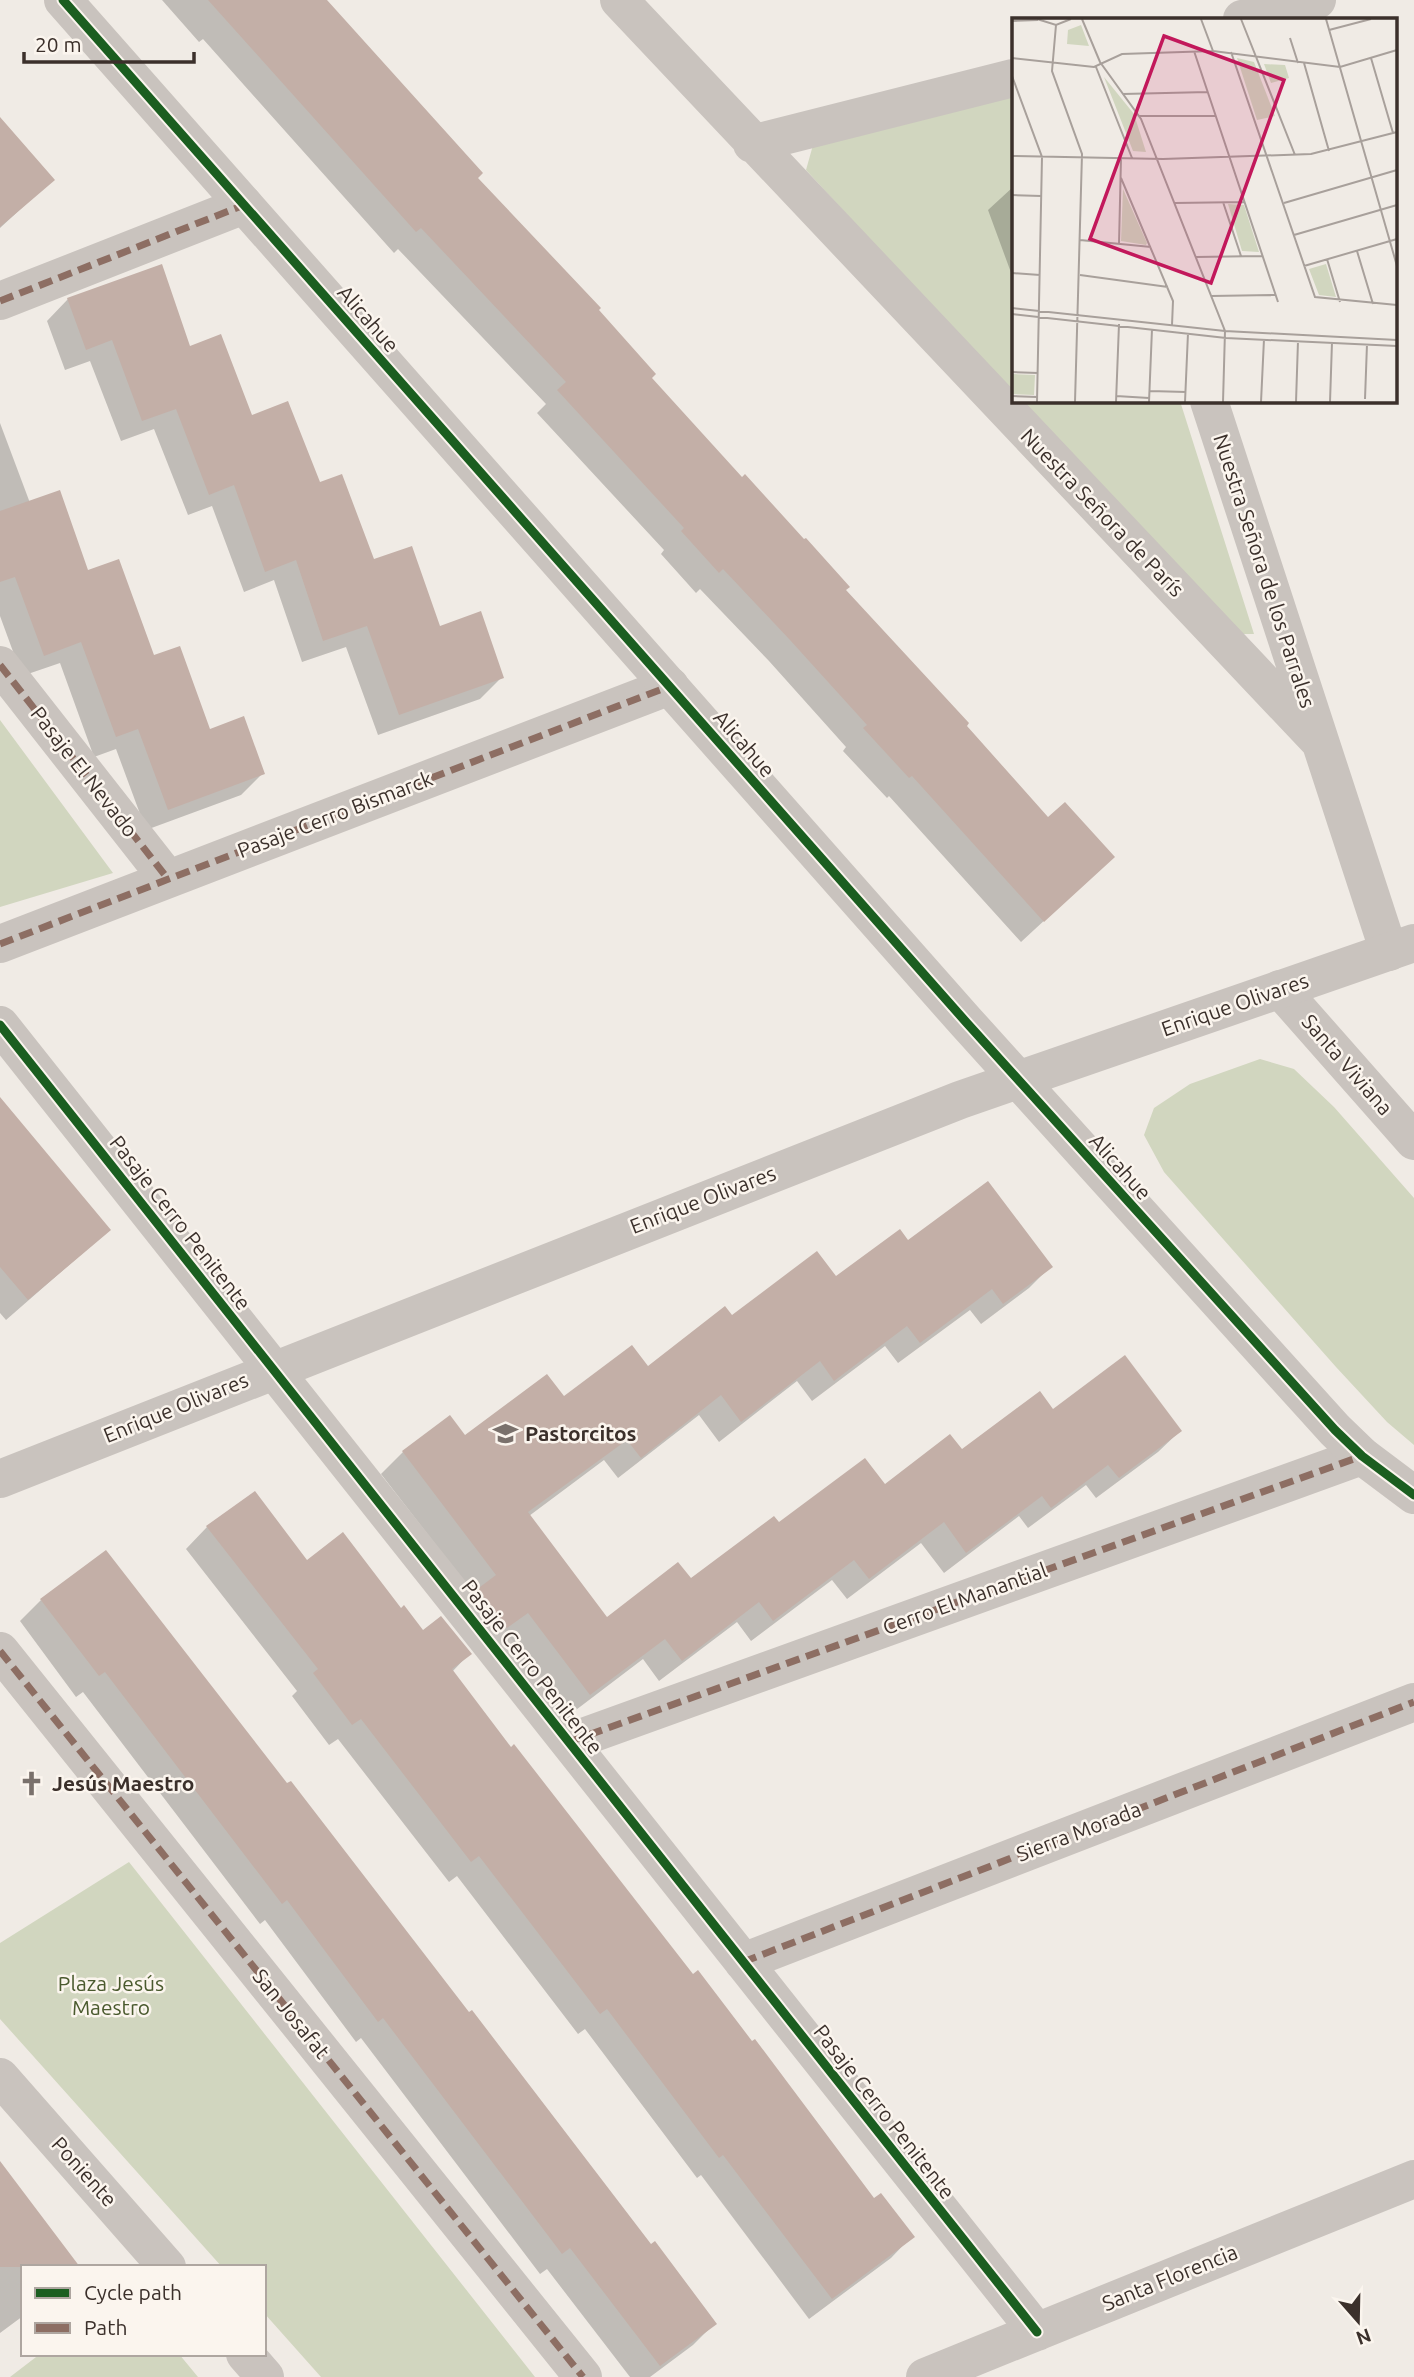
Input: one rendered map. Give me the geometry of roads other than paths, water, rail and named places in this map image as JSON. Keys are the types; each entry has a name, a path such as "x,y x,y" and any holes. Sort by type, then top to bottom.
{"street":[{"name":"Alicahue","path":"63,0 1018,1079 1325,1419 1362,1456 1414,1495"},
{"name":"Nuestra Señora de París","path":"619,0 752,144 1319,741 1402,947"},
{"path":"1246,18 1317,0"},
{"path":"752,144 1012,78"},
{"path":"0,301 244,205"},
{"name":"Nuestra Señora de los Parrales","path":"1209,402 1319,741"},
{"name":"Pasaje El Nevado","path":"0,665 168,879"},
{"name":"Pasaje Cerro Bismarck","path":"0,944 670,686"},
{"name":"Enrique Olivares","path":"0,1479 273,1369 1018,1079 1402,947"},
{"name":"Santa Viviana","path":"1280,989 1414,1141"},
{"name":"Pasaje Cerro Penitente","path":"0,1025 1037,2332"},
{"name":"Cerro El Manantial","path":"569,1742 1362,1456"},
{"name":"San Josafat","path":"0,1651 583,2377"},
{"name":"Sierra Morada","path":"743,1962 1414,1702"},
{"name":"Poniente","path":"0,2077 165,2265"},
{"name":"Santa Florencia","path":"925,2377 1414,2179"},
{"path":"247,2356 265,2377"}],"place":[{"name":"Pastorcitos","path":"505,1434"},
{"name":"Jesús Maestro","path":"32,1784"}],"park label":[{"name":"Plaza Jesús Maestro","path":"111,1996"}]}
